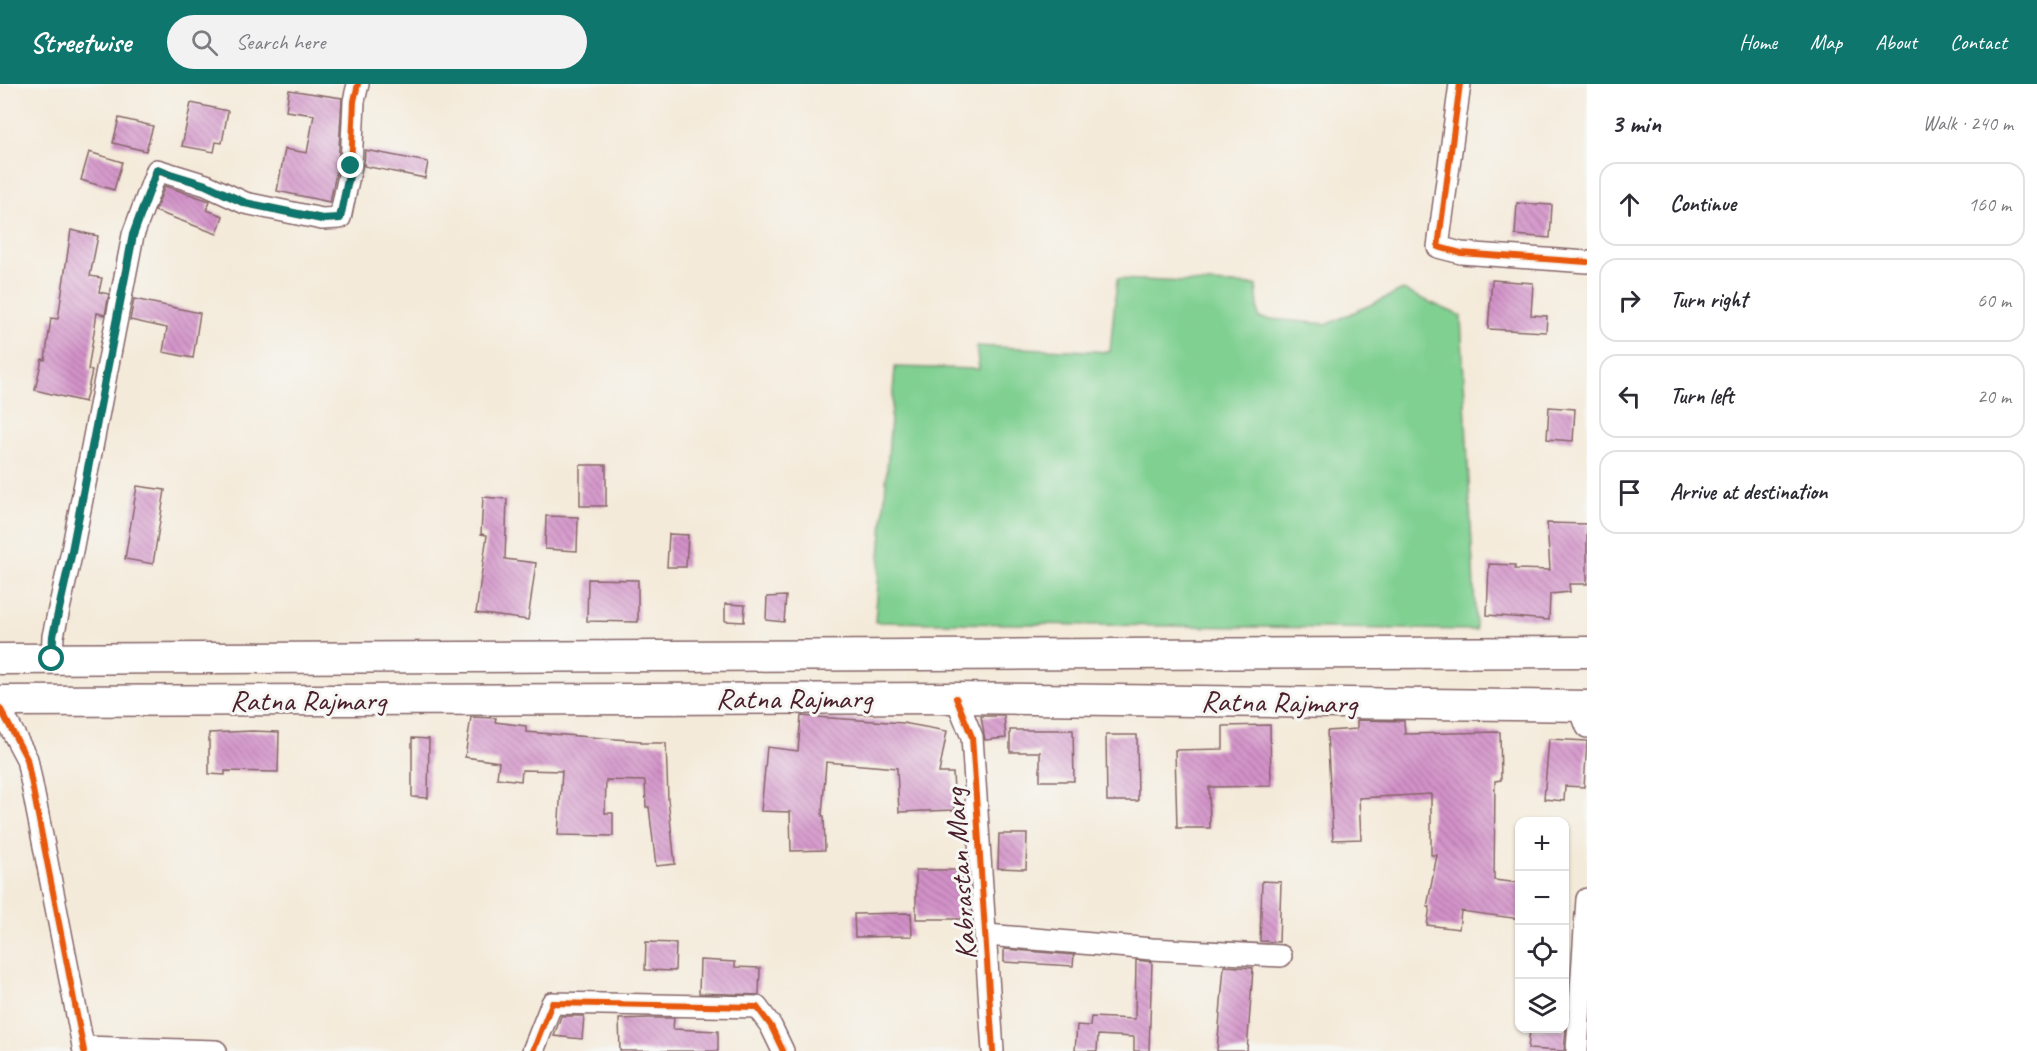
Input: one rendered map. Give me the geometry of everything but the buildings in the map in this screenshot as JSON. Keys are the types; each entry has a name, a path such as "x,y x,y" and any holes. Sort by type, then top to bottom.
{"highway":[{"name":"Ratna Rajmarg","path":"0,659 1587,652"},
{"name":"Ratna Rajmarg","path":"0,701 956,698 1584,713"}],"street":[{"path":"52,659 53,636 72,551 133,235 157,170 206,185 245,203 322,219 340,218 351,166 354,101 358,84"},
{"path":"1460,84 1437,247 1461,253 1587,262"},
{"name":"Kabrastan Marg","path":"956,698 972,737 993,1051"},
{"path":"0,708 27,759 84,1049 216,1051"},
{"path":"1577,1051 1587,899"},
{"path":"987,935 1152,949 1281,956"},
{"path":"533,1051 552,1003 605,1003 757,1007 771,1026 783,1051"}],"green space":[{"path":"1117,279 1256,285 1259,318 1328,324 1403,290 1461,316 1476,630 875,622 895,367 979,369 976,346 1110,352"}],"cycle path":[{"path":"52,659 53,636 72,551 133,235 157,170 206,185 245,203 322,219 340,218 351,166 354,101 358,84"},
{"path":"1460,84 1438,247 1461,253 1587,262"},
{"path":"956,698 972,737 993,1051"},
{"path":"0,708 27,759 84,1051"},
{"path":"533,1051 552,1003 757,1007 771,1026 783,1051"}],"route":[{"path":"52,659 53,636 72,551 133,235 157,170 206,185 245,203 322,219 340,218 351,166"}]}
